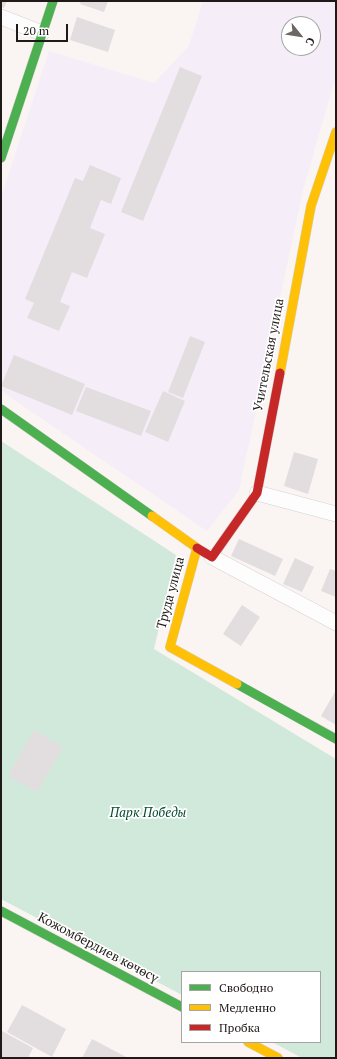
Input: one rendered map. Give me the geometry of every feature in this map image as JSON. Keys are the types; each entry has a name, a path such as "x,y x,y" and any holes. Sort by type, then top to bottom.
{"street":[{"path":"1,158 53,1"},
{"path":"1,17 42,32"},
{"name":"Учительская улица","path":"212,557 257,493 310,206 336,132"},
{"name":"Труда улица","path":"1,409 159,519 197,548 170,647 336,739"},
{"path":"257,493 336,514"},
{"path":"197,548 336,623"},
{"name":"Кожомбердиев көчөсү","path":"1,911 181,1006"},
{"path":"250,1043 278,1058"}],"shaded area":[{"path":"203,1 336,1 336,76 303,190 239,490 207,531 1,391 1,197 49,51 154,83 189,46"}],"green space":[{"name":"Парк Победы","path":"1,441 176,555 154,649 336,759 336,1058 302,1058 274,1043 321,1043 321,971 181,971 181,994 1,899"}],"building":[{"path":"1,1 7,1 4,8 1,7"},
{"path":"81,1 108,1 104,12 80,4"},
{"path":"77,17 115,30 108,52 70,40"},
{"path":"180,67 202,76 143,221 121,212"},
{"path":"90,165 121,178 111,204 101,200 90,228 105,234 87,278 72,272 60,302 70,306 59,331 27,318 34,303 25,299 75,178 83,181"},
{"path":"190,336 205,342 183,398 168,392"},
{"path":"14,355 85,384 72,415 1,386"},
{"path":"86,387 151,411 141,436 76,411"},
{"path":"163,391 185,401 168,442 145,432"},
{"path":"294,452 318,459 308,494 284,486"},
{"path":"239,539 283,559 275,576 231,556"},
{"path":"295,558 314,567 302,592 283,584"},
{"path":"330,569 336,571 336,597 321,591"},
{"path":"242,605 260,617 241,646 223,634"},
{"path":"336,690 336,725 321,716"},
{"path":"34,730 63,747 37,792 8,776"},
{"path":"22,1005 66,1029 52,1057 7,1032"},
{"path":"2,1031 33,1048 28,1058 1,1058"},
{"path":"92,1039 128,1058 82,1058"}],"traffic: fast":[{"path":"1,158 53,1"},
{"path":"1,409 152,516"},
{"path":"237,684 336,739"},
{"path":"1,911 181,1006"}],"traffic: slow":[{"path":"280,373 311,206 336,132"},
{"path":"152,516 197,548 170,647 237,684"},
{"path":"250,1043 278,1058"}],"traffic: jam":[{"path":"197,548 212,557 257,493 280,373"}]}
